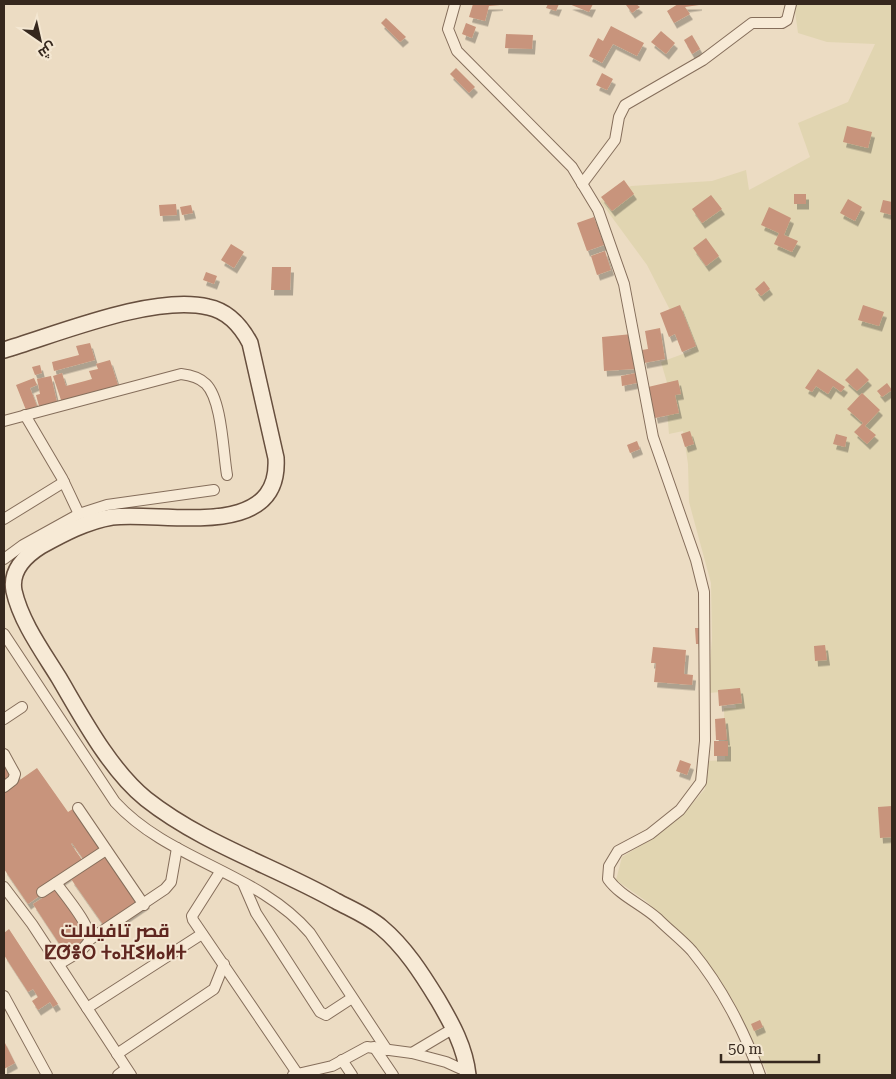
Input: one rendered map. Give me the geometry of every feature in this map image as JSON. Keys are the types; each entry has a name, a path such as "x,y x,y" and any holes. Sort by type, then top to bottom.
{"main road":[{"path":"4,350 100,320 168,304 209,307 232,319 243,330 250,343 276,458 277,476 264,500 246,512 222,515 112,517 81,526 61,534 27,554 22,559 14,577 14,592 24,616 54,670 103,748 130,784 167,813 219,844 322,893 378,925 392,936 421,972 454,1028 463,1050 468,1074"}],"street":[{"path":"456,4 448,29 458,51 572,167 598,210 624,284 653,437 696,560 704,592 705,741 701,782 680,810 650,834 618,852 609,866 608,879 614,887 645,907 691,950 708,972 750,1046 760,1075"},
{"path":"582,184 615,140 619,117 625,105 703,60 752,23 782,23 787,20 791,4"},
{"path":"4,421 181,374 194,376 206,383 215,396 227,475"},
{"path":"24,415 64,482 79,514"},
{"path":"4,519 64,482"},
{"path":"4,559 40,535 79,514 107,505 214,490"},
{"path":"4,634 115,802 125,814 177,848 220,872 243,882 281,906 298,920 310,934 387,1050"},
{"path":"4,719 22,706"},
{"path":"4,754 15,774 14,780 4,787"},
{"path":"78,808 144,905"},
{"path":"59,964 84,947 89,940 144,905 171,882 177,848"},
{"path":"42,892 106,850"},
{"path":"220,872 192,916 295,1074 332,1066 358,1050 367,1047 412,1053 446,1062 468,1074"},
{"path":"243,882 256,913 320,1012 326,1015 352,998"},
{"path":"56,883 87,927 89,940"},
{"path":"4,887 59,964 128,1072 118,1075"},
{"path":"87,1008 202,934"},
{"path":"117,1054 214,989 224,964"},
{"path":"4,996 47,1075"},
{"path":"412,1053 454,1028"},
{"path":"374,1047 393,1075"},
{"path":"342,1060 352,1075"}],"shaded area":[{"path":"794,4 892,4 892,1075 768,1075 754,1043 708,964 689,942 646,901 616,880 622,857 655,837 685,812 705,789 707,761 725,760 724,708 736,708 734,691 708,693 712,638 711,583 689,502 688,464 683,431 669,434 667,410 670,393 661,362 691,351 647,265 600,201 631,186 712,181 746,170 749,190 810,157 798,123 848,102 875,44 827,42 798,33"}],"building":[{"path":"473,4 500,5 489,6 485,21 469,17"},
{"path":"548,4 559,4 556,11 546,8"},
{"path":"569,4 593,4 589,12"},
{"path":"627,4 636,4 640,7 632,13"},
{"path":"678,4 699,5 685,7 690,14 674,23 667,11"},
{"path":"386,18 406,37 400,42 381,23"},
{"path":"466,23 476,27 472,38 462,34"},
{"path":"611,26 644,43 637,56 613,44 602,63 589,56 598,38 603,41"},
{"path":"661,31 675,43 666,54 651,42"},
{"path":"506,34 533,35 532,49 505,48"},
{"path":"692,35 700,49 692,54 684,40"},
{"path":"456,68 475,87 469,93 450,74"},
{"path":"602,73 613,79 607,90 596,85"},
{"path":"847,126 872,132 868,148 843,142"},
{"path":"624,180 634,194 612,211 601,197"},
{"path":"794,194 806,194 806,204 794,204"},
{"path":"711,195 722,209 702,223 692,209"},
{"path":"848,199 862,207 855,221 840,213"},
{"path":"883,200 892,202 892,215 880,212"},
{"path":"176,204 177,215 160,216 159,205"},
{"path":"191,205 193,213 182,215 180,207"},
{"path":"769,207 791,218 784,235 798,241 792,252 774,244 779,233 761,225"},
{"path":"594,217 604,245 587,251 577,223"},
{"path":"706,238 719,256 706,266 693,248"},
{"path":"231,244 244,252 234,268 221,260"},
{"path":"605,251 611,270 597,275 591,256"},
{"path":"272,267 291,267 290,290 271,290"},
{"path":"206,272 217,276 214,284 203,280"},
{"path":"764,281 770,289 761,296 755,289"},
{"path":"680,305 696,346 682,352 675,334 669,337 660,313"},
{"path":"863,305 884,312 879,326 858,320"},
{"path":"660,328 665,359 644,363 642,350 648,349 645,331"},
{"path":"632,334 634,369 604,371 602,337"},
{"path":"90,343 95,360 54,371 52,362 79,355 76,346"},
{"path":"110,360 118,385 62,403 53,376 62,373 66,386 85,381 92,379 89,371 98,369 96,364"},
{"path":"40,365 42,373 35,375 32,367"},
{"path":"857,368 869,380 857,391 845,380"},
{"path":"818,369 845,387 841,392 833,386 828,394 816,386 812,392 805,388"},
{"path":"636,373 637,383 622,386 621,376"},
{"path":"51,376 57,402 39,406 36,395 40,394 37,379"},
{"path":"34,378 37,385 30,388 37,406 26,410 16,385"},
{"path":"678,380 681,394 675,395 679,413 655,418 648,387"},
{"path":"887,383 892,390 882,397 877,391"},
{"path":"862,393 880,410 865,426 876,435 867,444 854,432 863,423 847,409"},
{"path":"690,431 694,444 685,447 681,434"},
{"path":"836,434 847,437 845,447 833,444"},
{"path":"637,441 640,449 630,453 627,445"},
{"path":"695,628 702,628 702,644 696,644"},
{"path":"825,645 827,660 815,661 814,646"},
{"path":"653,647 686,650 684,674 693,675 692,685 654,682 656,663 651,663"},
{"path":"740,688 742,703 719,706 718,690"},
{"path":"725,718 727,740 716,740 715,719"},
{"path":"714,741 728,741 728,756 714,756"},
{"path":"4,753 19,776 4,786"},
{"path":"680,760 691,764 687,775 676,771"},
{"path":"37,768 68,812 79,805 109,847 86,863 72,843 85,864 28,904 4,869 4,791"},
{"path":"892,806 892,837 880,838 878,807"},
{"path":"112,850 147,903 107,930 71,879"},
{"path":"63,885 92,941 68,957 33,904"},
{"path":"9,929 58,1004 53,1007 50,1002 38,1010 32,1001 38,997 33,989 28,992 4,955 4,933"},
{"path":"760,1020 763,1027 754,1031 751,1024"},
{"path":"4,1041 15,1063 4,1069"}],"district":[{"name":"قصر تافيلالت ⵇⵚⴻⵔ ⵜⴰⴼⵉⵍⴰⵍⵜ","path":"115,941"}]}
